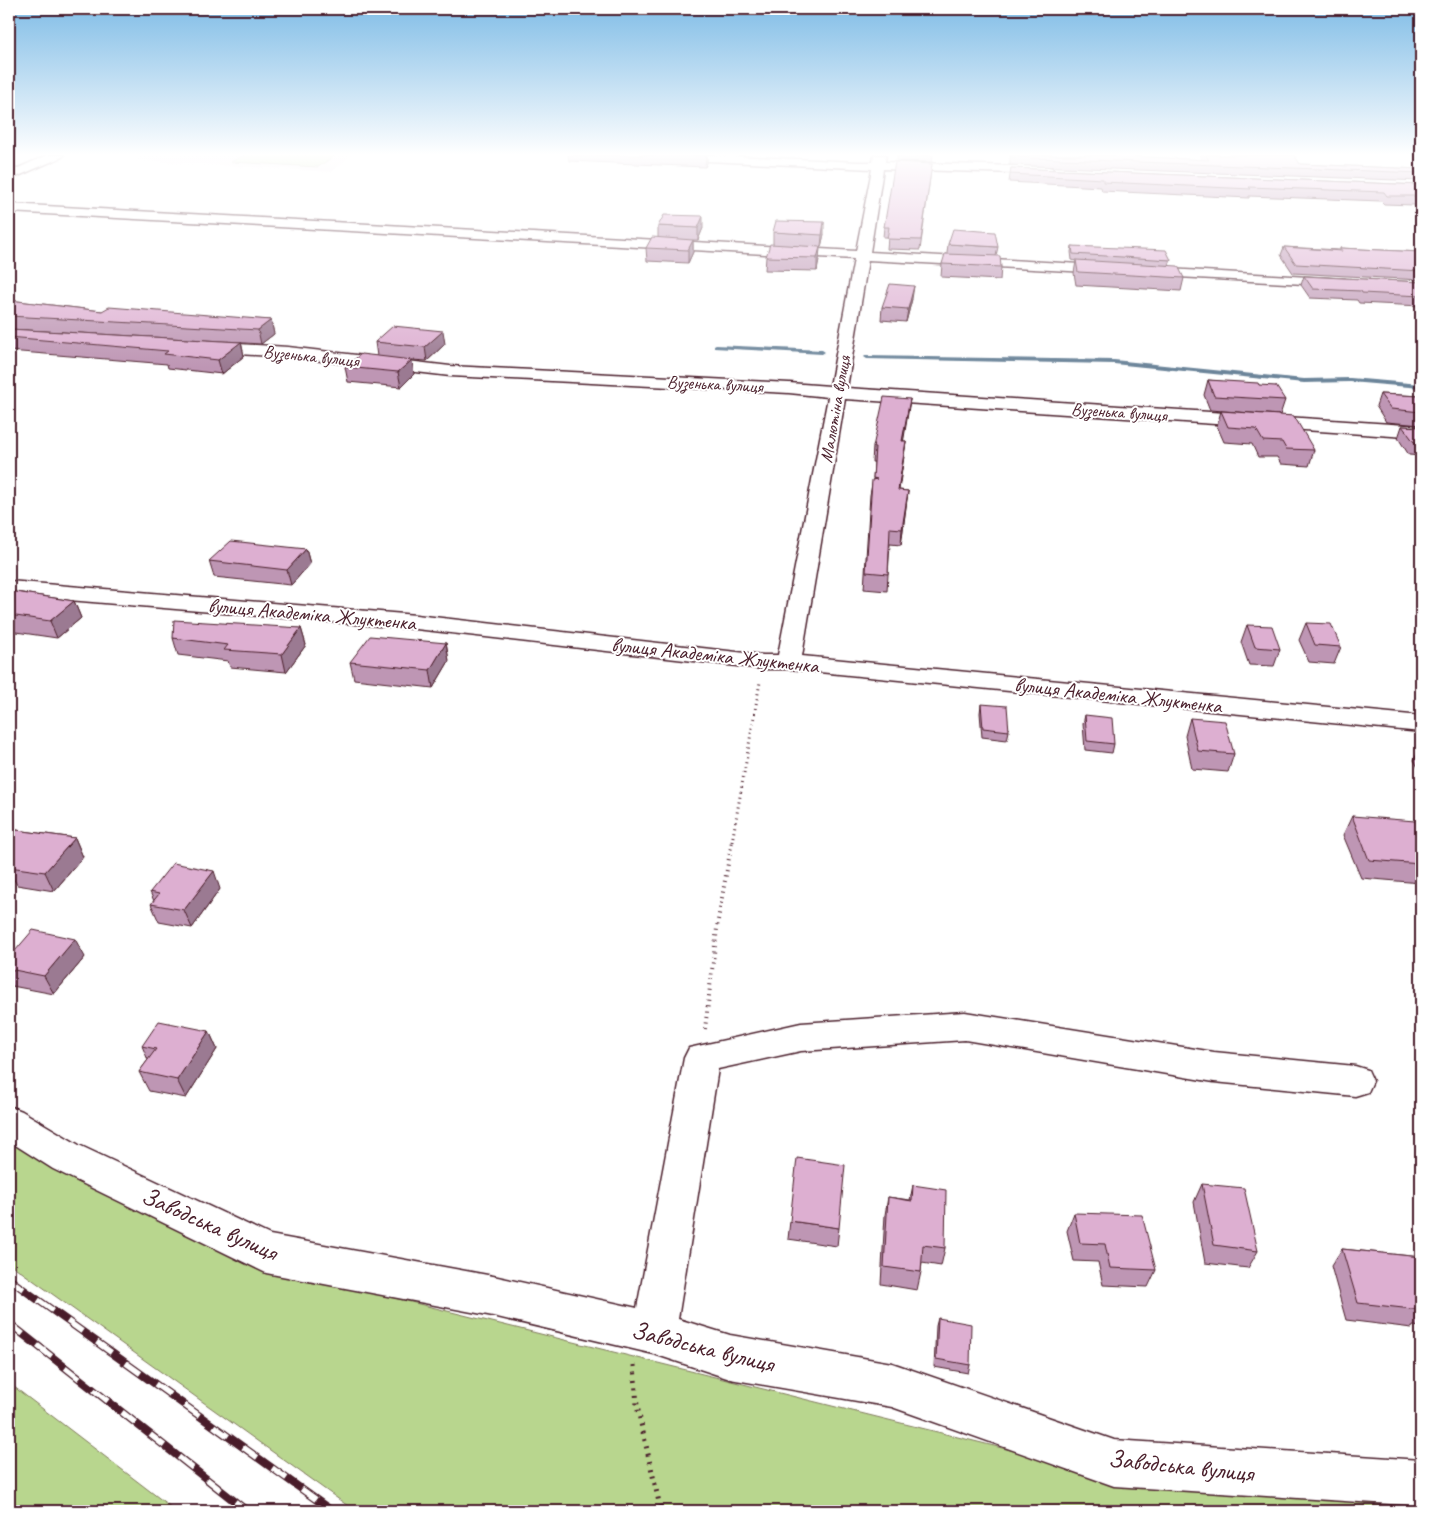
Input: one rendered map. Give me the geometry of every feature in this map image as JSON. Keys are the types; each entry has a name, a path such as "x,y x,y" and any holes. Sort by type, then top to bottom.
{"street":[{"path":"327,226 1352,282"},
{"name":"Малютіна вулиця","path":"789,662 866,226"},
{"name":"Вузенька вулиця","path":"192,347 288,352 450,371 838,392 874,396 1421,432"},
{"name":"вулиця Академіка Жлуктенка","path":"9,588 416,622 763,662 789,662 1128,697 1421,724"},
{"path":"643,1331 702,1058 801,1037 965,1026 1214,1067 1355,1080"},
{"name":"Заводська вулиця","path":"9,1122 66,1157 266,1254 494,1296 643,1331 730,1358 892,1385 1114,1463 1421,1483"}],"path":[{"path":"702,1058 718,920 763,662"},
{"path":"643,1331 637,1406 661,1511"}],"green space":[{"path":"9,1137 257,1264 1156,1486 1421,1505 1421,1511 355,1511 9,1263"},
{"path":"9,1383 176,1511 9,1511"}],"building":[{"path":"658,226 699,226 698,228"},
{"path":"775,226 823,226 822,235 773,232"},
{"path":"923,226 921,240 887,239 889,227 884,227"},
{"path":"953,229 995,232 998,247 948,244"},
{"path":"652,237 693,240 688,250 646,248"},
{"path":"770,244 820,247 817,258 766,257"},
{"path":"1072,246 1166,250 1171,260 1073,254"},
{"path":"1284,247 1342,251 1340,248 1421,252 1421,271 1296,264"},
{"path":"945,254 1000,256 1001,267 942,264"},
{"path":"1076,260 1178,266 1184,278 1078,272"},
{"path":"1304,276 1421,282 1421,296 1313,289"},
{"path":"890,284 914,286 908,309 882,307"},
{"path":"9,300 102,311 109,307 271,320 258,330 9,316"},
{"path":"393,326 443,331 425,347 375,342"},
{"path":"9,329 241,342 218,360 164,354 168,351 9,337"},
{"path":"361,354 412,360 398,372 345,367"},
{"path":"1208,380 1276,386 1285,400 1214,396"},
{"path":"1380,394 1421,396 1421,412 1391,409"},
{"path":"884,397 910,399 902,441 906,441 898,490 908,491 902,529 890,528 888,574 866,572 872,480 877,479 873,478 875,447 873,447"},
{"path":"1221,411 1294,416 1314,450 1286,449 1282,442 1263,441 1256,429 1228,427"},
{"path":"1402,426 1421,427 1421,443 1414,442"},
{"path":"231,541 306,549 287,570 209,561"},
{"path":"9,591 74,601 50,621 9,615"},
{"path":"174,620 301,628 282,654 224,650 228,645 173,638"},
{"path":"1306,623 1331,624 1341,647 1315,645"},
{"path":"1247,625 1272,626 1280,649 1255,647"},
{"path":"370,636 446,643 430,670 350,662"},
{"path":"981,704 1007,706 1009,731 983,728"},
{"path":"1085,715 1112,718 1114,744 1087,741"},
{"path":"1190,718 1225,721 1234,754 1198,751"},
{"path":"1352,816 1415,821 1421,835 1421,864 1369,860"},
{"path":"9,829 75,838 45,872 9,867 15,857 9,857"},
{"path":"173,863 214,871 184,910 151,904 159,894 150,892"},
{"path":"33,930 75,939 44,976 9,969 9,958"},
{"path":"159,1021 209,1031 177,1080 139,1072 156,1049 142,1046"},
{"path":"797,1158 845,1165 839,1228 790,1221"},
{"path":"1202,1184 1244,1188 1258,1251 1214,1245"},
{"path":"913,1185 946,1190 945,1248 923,1245 921,1272 884,1267 888,1197 912,1201"},
{"path":"1074,1213 1142,1215 1156,1270 1110,1268 1105,1244 1080,1243"},
{"path":"1342,1249 1421,1257 1421,1310 1358,1303"},
{"path":"938,1318 971,1324 970,1365 936,1359"}],"waterway":[{"path":"716,347 822,352"},
{"path":"867,357 1114,362 1304,381 1350,380 1421,386"}],"railway":[{"path":"9,1279 332,1511"},
{"path":"9,1323 247,1511"}]}
